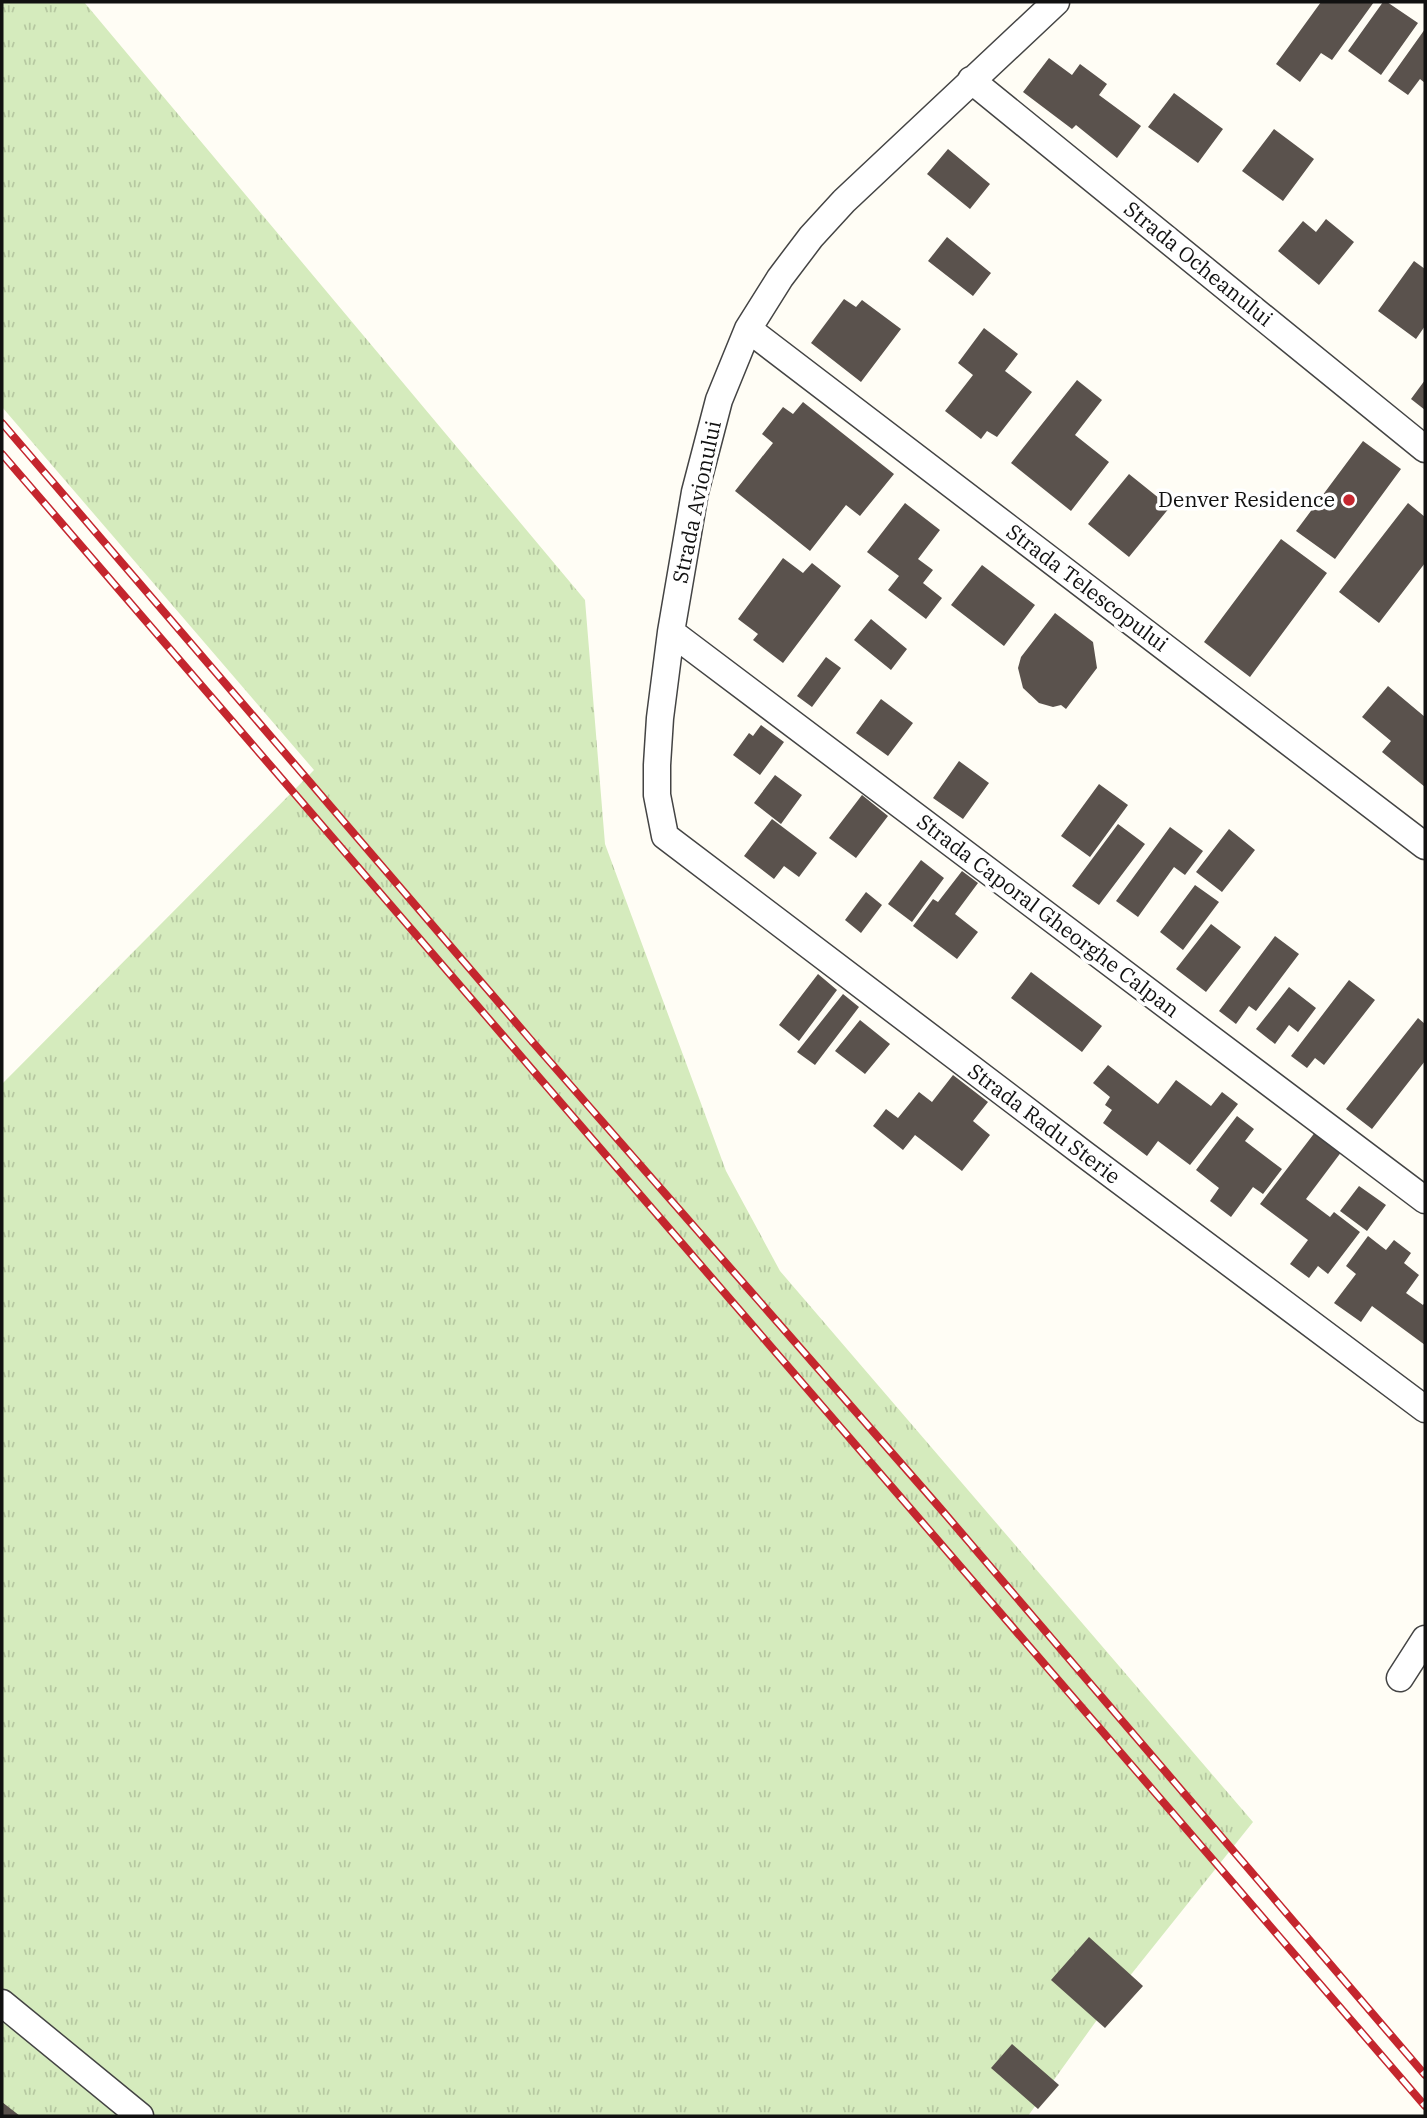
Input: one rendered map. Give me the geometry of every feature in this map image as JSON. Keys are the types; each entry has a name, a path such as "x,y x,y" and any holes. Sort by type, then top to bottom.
{"street":[{"name":"Strada Avionului","path":"665,836 657,795 657,765 671,632 695,492 719,400 748,329 780,278 811,237 844,201 1056,2"},
{"name":"Strada Ocheanului","path":"971,79 1425,449"},
{"name":"Strada Telescopului","path":"748,329 1425,846"},
{"name":"Strada Caporal Gheorghe Calpan","path":"671,632 1425,1200"},
{"name":"Strada Radu Sterie","path":"665,836 1425,1409"},
{"path":"1400,1678 1423,1649"},
{"path":"2,2003 140,2116"}],"green space":[{"path":"2,2 84,2 585,600 605,844 726,1171 780,1271 1253,1822 1117,1992 1028,2116 2,2116 2,1084 314,770 2,407"}],"building":[{"path":"1321,2 1374,2 1332,60 1321,53 1300,82 1276,64"},
{"path":"1383,2 1418,23 1381,75 1348,51"},
{"path":"1425,29 1425,83 1420,79 1408,95 1388,81"},
{"path":"1049,58 1072,75 1080,64 1107,84 1099,95 1141,126 1117,158 1076,125 1072,129 1023,92"},
{"path":"1174,93 1223,129 1198,163 1148,127"},
{"path":"1274,129 1314,159 1283,201 1242,171"},
{"path":"948,149 990,184 970,209 927,174"},
{"path":"1326,219 1354,242 1319,285 1278,251 1303,221 1316,232"},
{"path":"947,237 991,273 973,296 928,261"},
{"path":"1414,261 1425,269 1425,326 1416,339 1378,311"},
{"path":"844,299 856,307 862,300 901,329 861,382 811,343"},
{"path":"984,328 1018,354 1005,371 1032,392 997,437 987,431 981,439 945,411 973,375 958,363"},
{"path":"1077,380 1102,400 1075,435 1109,462 1071,511 1011,463"},
{"path":"1425,380 1425,410 1411,399"},
{"path":"803,402 894,474 860,516 846,505 810,551 735,491 773,443 762,434 783,407 793,414"},
{"name":"Denver Residence","path":"1363,441 1401,469 1335,559 1296,531"},
{"path":"1129,474 1170,507 1129,557 1088,524"},
{"path":"905,503 940,530 918,559 933,570 923,583 942,598 926,619 888,590 899,576 867,552"},
{"path":"1408,503 1425,517 1425,563 1379,623 1339,592"},
{"path":"1281,539 1327,573 1250,677 1204,642"},
{"path":"783,558 803,573 812,563 841,586 783,663 753,640 758,634 738,619"},
{"path":"982,565 1035,605 1004,646 951,605"},
{"path":"1055,613 1093,642 1097,668 1066,709 1061,705 1053,707 1039,703 1023,688 1018,668 1021,657"},
{"path":"871,619 907,649 891,670 854,640"},
{"path":"826,657 841,668 812,707 797,696"},
{"path":"1388,686 1425,717 1425,787 1382,752 1391,741 1362,717"},
{"path":"881,699 913,723 888,756 856,733"},
{"path":"761,725 784,742 760,775 733,755 749,733 753,736"},
{"path":"959,761 989,783 963,819 933,798"},
{"path":"775,775 802,795 781,824 754,803"},
{"path":"1099,784 1128,805 1090,857 1061,836"},
{"path":"862,795 888,816 856,858 829,838"},
{"path":"772,819 817,853 799,877 784,866 774,879 744,856"},
{"path":"1118,824 1145,844 1099,905 1072,886"},
{"path":"1170,827 1203,851 1185,875 1174,867 1138,917 1116,901"},
{"path":"1229,829 1255,850 1222,892 1196,872"},
{"path":"921,860 944,878 912,922 888,904"},
{"path":"962,871 978,883 955,914 978,932 957,959 913,926 933,899 938,902"},
{"path":"1195,885 1219,902 1183,950 1160,932"},
{"path":"866,892 882,905 861,933 845,920"},
{"path":"1211,924 1241,947 1206,992 1176,969"},
{"path":"1275,936 1299,954 1256,1011 1249,1006 1236,1024 1219,1011"},
{"path":"1031,972 1102,1026 1082,1052 1011,998"},
{"path":"818,974 837,990 799,1041 779,1025"},
{"path":"1349,980 1375,1000 1324,1065 1315,1058 1307,1068 1291,1056"},
{"path":"1289,987 1316,1008 1298,1032 1289,1025 1275,1044 1256,1029"},
{"path":"843,994 859,1007 815,1065 797,1052"},
{"path":"1418,1018 1425,1024 1425,1061 1372,1129 1346,1109"},
{"path":"860,1020 890,1044 865,1074 835,1051"},
{"path":"1108,1065 1158,1104 1176,1080 1211,1106 1222,1092 1238,1104 1190,1165 1158,1141 1147,1156 1103,1123 1112,1110 1105,1105 1110,1097 1093,1083"},
{"path":"953,1075 988,1102 973,1121 990,1135 962,1171 915,1135 903,1150 873,1126 886,1109 898,1118 919,1092 932,1102"},
{"path":"1237,1116 1254,1129 1245,1141 1282,1169 1263,1194 1253,1187 1231,1217 1210,1201 1219,1188 1196,1170"},
{"path":"1316,1131 1342,1151 1306,1199 1330,1217 1334,1212 1360,1232 1328,1274 1318,1266 1309,1278 1290,1264 1308,1240 1260,1204"},
{"path":"1359,1186 1386,1205 1367,1231 1340,1211"},
{"path":"1368,1236 1386,1250 1394,1240 1411,1253 1404,1263 1419,1275 1406,1293 1423,1305 1425,1302 1425,1345 1372,1306 1361,1322 1334,1303 1356,1274 1346,1266"},
{"path":"1089,1937 1143,1986 1105,2028 1051,1980"},
{"path":"1012,2044 1059,2085 1038,2109 991,2068"},
{"path":"2,2102 20,2116 2,2116"}],"railway":[{"path":"2,423 530,1039 940,1508 1425,2075"},
{"path":"2,454 1425,2106"}],"place":[{"name":"Denver Residence","path":"1349,500"}]}
